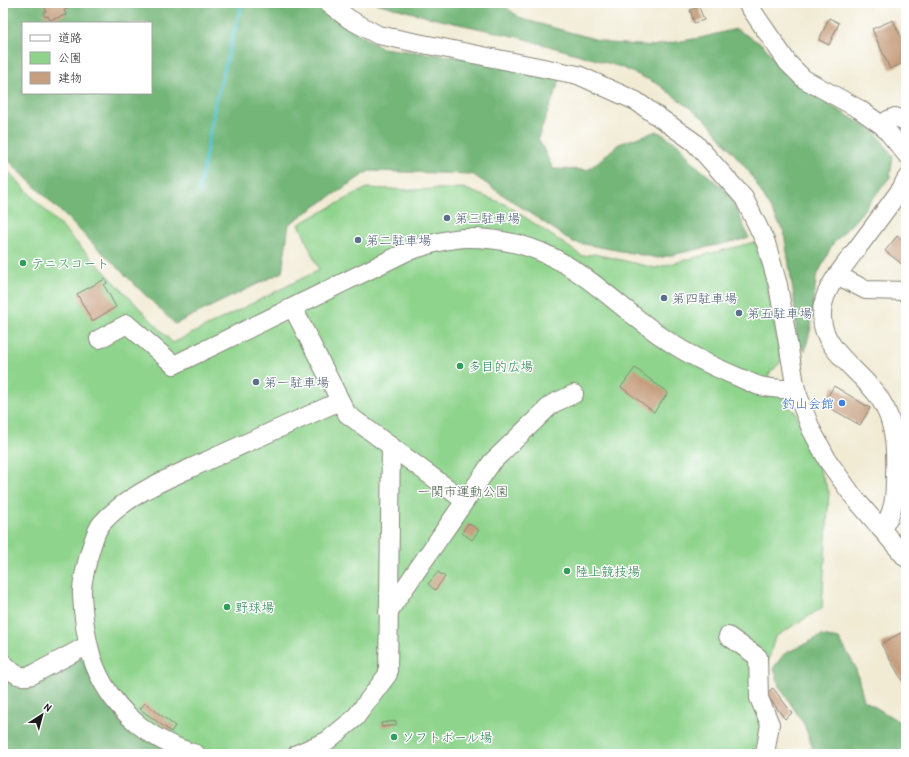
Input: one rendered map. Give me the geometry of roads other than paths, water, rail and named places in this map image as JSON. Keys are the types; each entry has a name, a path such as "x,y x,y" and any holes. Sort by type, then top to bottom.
{"street":[{"path":"328,3 349,19 378,35 578,75 636,101 694,142 744,198 766,243 778,286 796,390 811,429 828,461 853,496 906,558"},
{"path":"747,3 788,63 804,78 859,109 883,126 906,154"},
{"path":"883,126 888,120 895,117 906,121"},
{"path":"881,529 889,520 895,496 896,455 893,428 877,394 841,358 825,333 822,318 824,301 837,276 906,179"},
{"path":"99,339 127,324 174,365 406,252 436,243 466,238 501,240 535,248 562,261 668,341 712,366 760,386 796,390"},
{"path":"837,276 866,290 906,291"},
{"path":"293,308 347,414 465,501"},
{"path":"388,612 492,462 552,404 574,394"},
{"path":"196,754 185,751 156,737 123,711 108,694 98,675 88,645 82,594 92,543 100,524 116,510 152,486 340,401"},
{"path":"297,754 327,741 355,718 388,674 391,446"},
{"path":"728,636 758,657 759,698 770,724 764,754"},
{"path":"3,663 14,674 22,678 88,645"}],"waterway":[{"path":"199,192 216,100 242,3"}],"place":[{"name":"第三駐車場","path":"447,218"},
{"name":"第二駐車場","path":"358,240"},
{"name":"テニスコート","path":"23,263"},
{"name":"第四駐車場","path":"664,298"},
{"name":"第五駐車場","path":"739,313"},
{"name":"多目的広場","path":"460,366"},
{"name":"第一駐車場","path":"256,382"},
{"name":"釣山会館","path":"842,403"},
{"name":"陸上競技場","path":"567,571"},
{"name":"野球場","path":"227,607"},
{"name":"ソフトボール場","path":"394,737"}],"park label":[{"name":"一関市運動公園","path":"463,491"}]}
